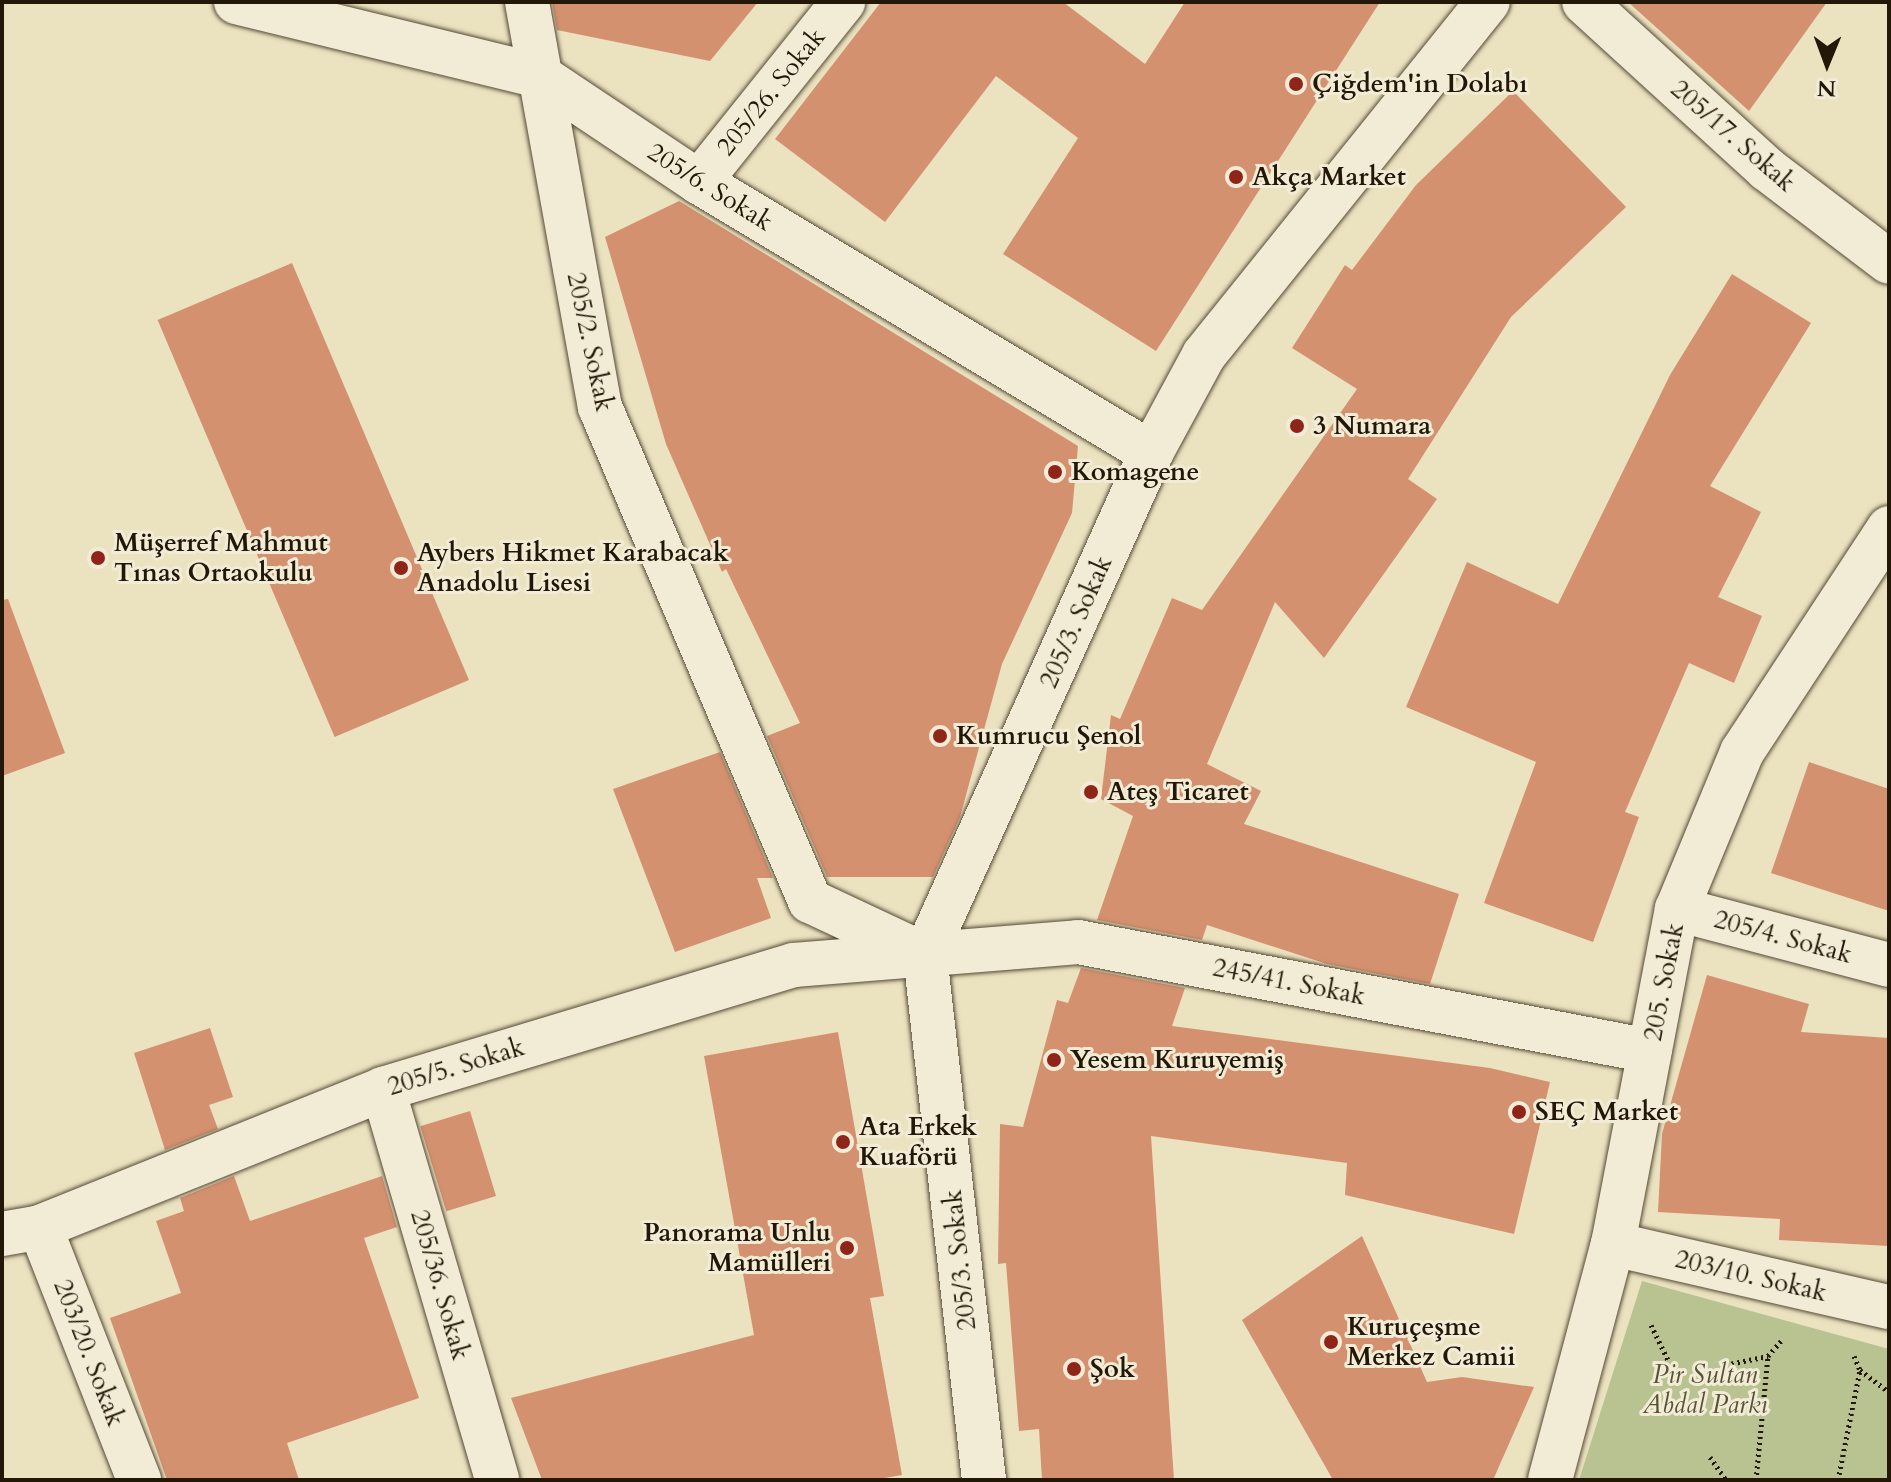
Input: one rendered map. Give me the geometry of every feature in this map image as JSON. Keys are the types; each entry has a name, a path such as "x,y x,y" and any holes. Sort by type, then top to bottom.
{"street":[{"name":"205/6. Sokak","path":"236,2 540,76 699,182 1151,453"},
{"name":"205/2. Sokak","path":"527,2 600,407 810,901 925,955"},
{"name":"205/26. Sokak","path":"699,182 843,2"},
{"name":"205/3. Sokak","path":"984,1480 925,955 1151,453 1204,355 1488,2"},
{"name":"205/17. Sokak","path":"1584,2 1767,169 1889,262"},
{"name":"205. Sokak","path":"1550,1480 1613,1244 1677,909 1742,752 1889,528"},
{"name":"205/4. Sokak","path":"1677,909 1889,965"},
{"name":"245/41. Sokak","path":"925,955 1078,942 1650,1051"},
{"name":"205/5. Sokak","path":"21,1230 383,1089 794,965 925,955"},
{"name":"205/36. Sokak","path":"383,1089 497,1480"},
{"name":"203/20. Sokak","path":"21,1230 139,1480"},
{"name":"203/10. Sokak","path":"1613,1244 1889,1307"}],"path":[{"path":"1756,1480 1768,1356"},
{"path":"1838,1480 1860,1370"},
{"path":"1710,1457 1726,1480"}],"green space":[{"name":"Pir Sultan Abdal Parkı","path":"1642,1281 1889,1349 1889,1480 1579,1480"}],"building":[{"path":"552,2 758,2 710,61 557,30"},
{"path":"881,2 1063,2 1145,64 1185,2 1380,2 1156,351 1003,254 1078,138 996,76 885,222 775,139"},
{"path":"1628,2 1827,2 1749,111"},
{"path":"1513,91 1626,207 1511,317 1408,479 1437,499 1324,658 1275,602 1207,764 1261,791 1244,824 1459,894 1430,984 1327,964 1207,925 1202,940 1097,920 1133,816 1101,799 1111,715 1120,719 1172,598 1202,610 1357,389 1292,348 1345,265 1352,270 1416,185"},
{"path":"679,201 1078,446 1072,513 1002,664 960,817 933,877 827,877 767,736 800,723 726,569 722,572 666,444 605,237"},
{"path":"292,263 469,680 335,737 158,320"},
{"path":"1732,274 1811,323 1710,486 1761,512 1718,597 1762,616 1734,683 1689,663 1625,812 1639,817 1593,942 1484,903 1536,762 1406,707 1467,562 1558,604 1670,375"},
{"path":"8,599 65,753 2,776 2,600"},
{"path":"720,752 773,878 757,878 771,918 675,952 613,789"},
{"path":"1809,762 1889,789 1889,911 1771,873"},
{"path":"1081,968 1185,988 1172,1026 1490,1068 1550,1082 1514,1234 1345,1195 1347,1163 1151,1136 1174,1480 1042,1480 1039,1429 1019,1431 1006,1263 998,1264 1000,1124 1023,1127 1057,1000 1068,1003"},
{"path":"1707,975 1809,1004 1801,1032 1889,1038 1889,1246 1779,1240 1780,1219 1658,1212 1662,1134"},
{"path":"210,1028 233,1097 209,1105 218,1129 165,1150 134,1053"},
{"path":"838,1032 884,1296 870,1298 902,1475 873,1480 542,1480 511,1398 754,1335 704,1056"},
{"path":"470,1111 496,1196 446,1211 420,1126"},
{"path":"234,1176 250,1221 382,1176 397,1227 364,1238 419,1398 287,1443 299,1480 167,1480 110,1318 181,1293 156,1221 184,1211 180,1198"},
{"name":"Kuruçeşme Merkez Camii","path":"1362,1236 1427,1382 1462,1377 1534,1387 1493,1480 1333,1480 1242,1320"}],"place":[{"name":"Çiğdem'in Dolabı","path":"1296,84"},
{"name":"Akça Market","path":"1236,177"},
{"name":"3 Numara","path":"1297,426"},
{"name":"Komagene","path":"1055,472"},
{"name":"Müşerref Mahmut Tınas Ortaokulu","path":"98,558"},
{"name":"Aybers Hikmet Karabacak Anadolu Lisesi","path":"401,568"},
{"name":"Kumrucu Şenol","path":"940,736"},
{"name":"Ateş Ticaret","path":"1091,792"},
{"name":"Yesem Kuruyemiş","path":"1054,1060"},
{"name":"SEÇ Market","path":"1519,1112"},
{"name":"Ata Erkek Kuaförü","path":"843,1142"},
{"name":"Panorama Unlu Mamülleri","path":"847,1248"},
{"name":"Kuruçeşme Merkez Camii","path":"1331,1342"},
{"name":"Şok","path":"1074,1369"}]}
